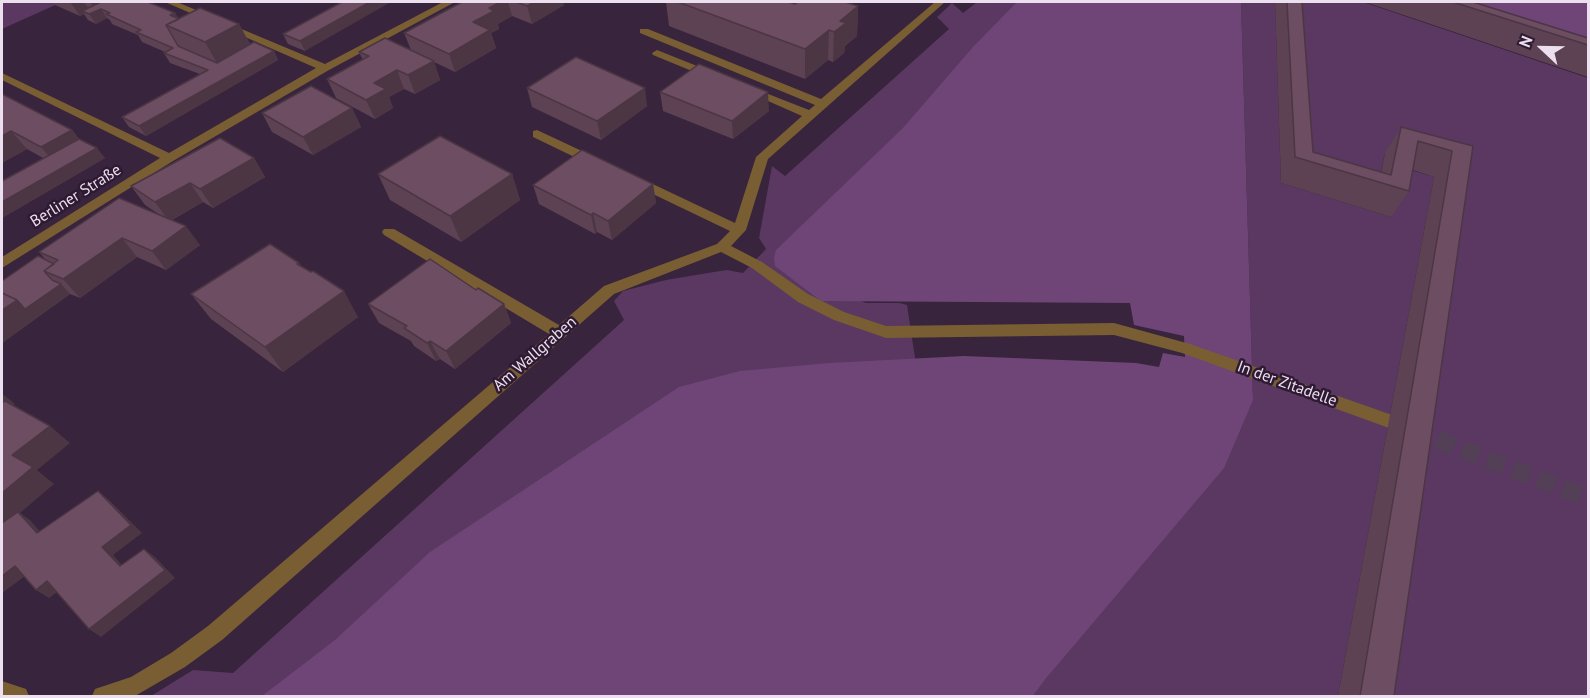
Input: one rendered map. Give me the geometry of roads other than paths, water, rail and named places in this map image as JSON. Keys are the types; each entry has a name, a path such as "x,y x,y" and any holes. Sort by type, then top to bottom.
{"street":[{"path":"170,2 325,69"},
{"name":"Berliner Straße","path":"2,263 169,158 325,69 450,2"},
{"name":"Am Wallgraben","path":"102,696 135,686 178,660 215,633 609,290 722,247 739,230 762,157 940,2"},
{"path":"644,31 823,104"},
{"path":"657,52 810,115"},
{"path":"2,76 169,158"},
{"path":"537,134 606,167"},
{"path":"626,176 739,230"},
{"path":"389,232 560,333"},
{"name":"In der Zitadelle","path":"722,247 757,266 803,298 839,316 886,332 1114,329 1185,348 1389,421"},
{"path":"2,691 19,696"}],"tunnel":[{"path":"1412,430 1588,498"}]}
